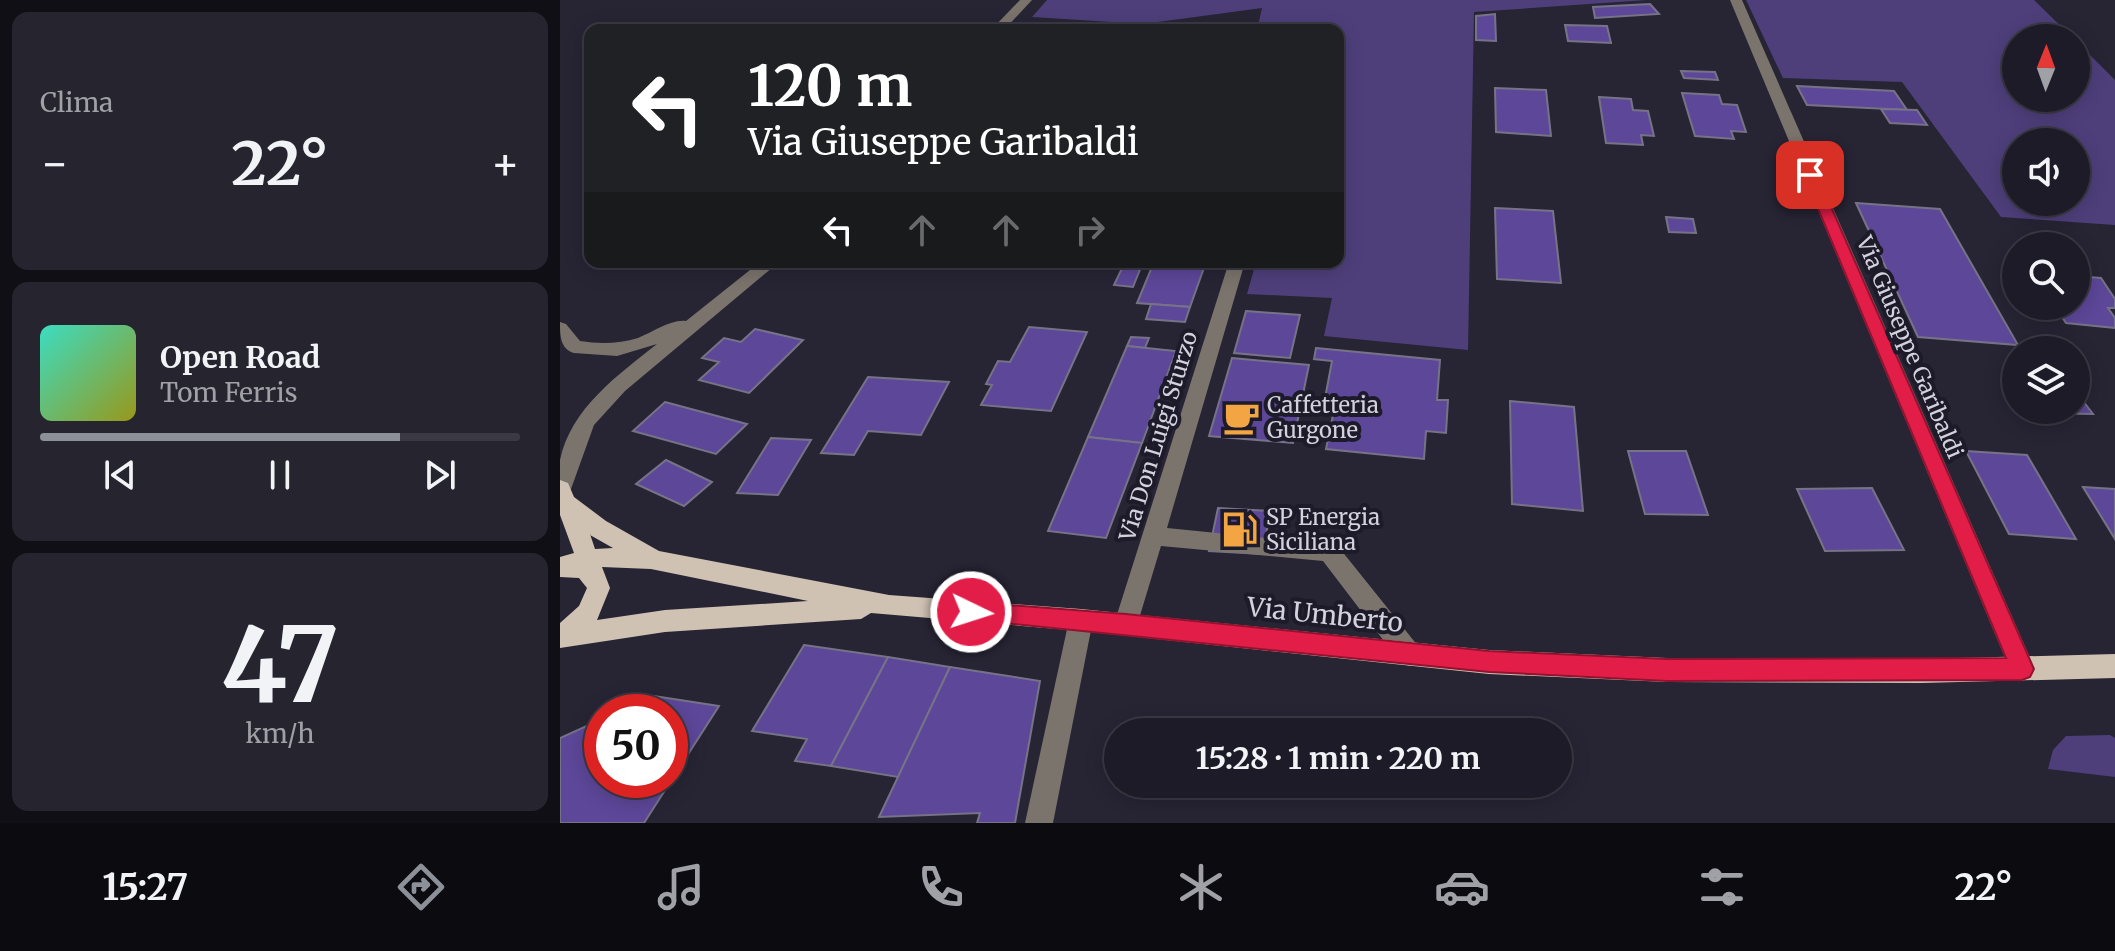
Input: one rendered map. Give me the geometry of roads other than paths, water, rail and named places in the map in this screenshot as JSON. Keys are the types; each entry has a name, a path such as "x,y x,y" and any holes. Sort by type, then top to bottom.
{"main road":[{"name":"Via Umberto","path":"562,494 598,528 654,560 889,606 1126,624 1489,662 1667,670 2115,666"},
{"path":"560,638 577,625 597,597 598,584 562,494"},
{"path":"560,567 591,567 610,557 654,560"},
{"path":"560,638 665,621 889,606"}],"street":[{"path":"1003,24 1026,0"},
{"name":"Via Giuseppe Garibaldi","path":"1736,0 2022,669"},
{"path":"562,494 585,422 618,386 711,314 764,268"},
{"name":"Via Don Luigi Sturzo","path":"1126,624 1235,268"},
{"path":"560,328 574,347 597,352 633,348 711,314"},
{"path":"1153,536 1329,552 1409,654"},
{"path":"1039,823 1081,620"}],"place":[{"name":"Caffetteria Gurgone","path":"1241,418"},
{"name":"SP Energia Siciliana","path":"1240,530"}]}
